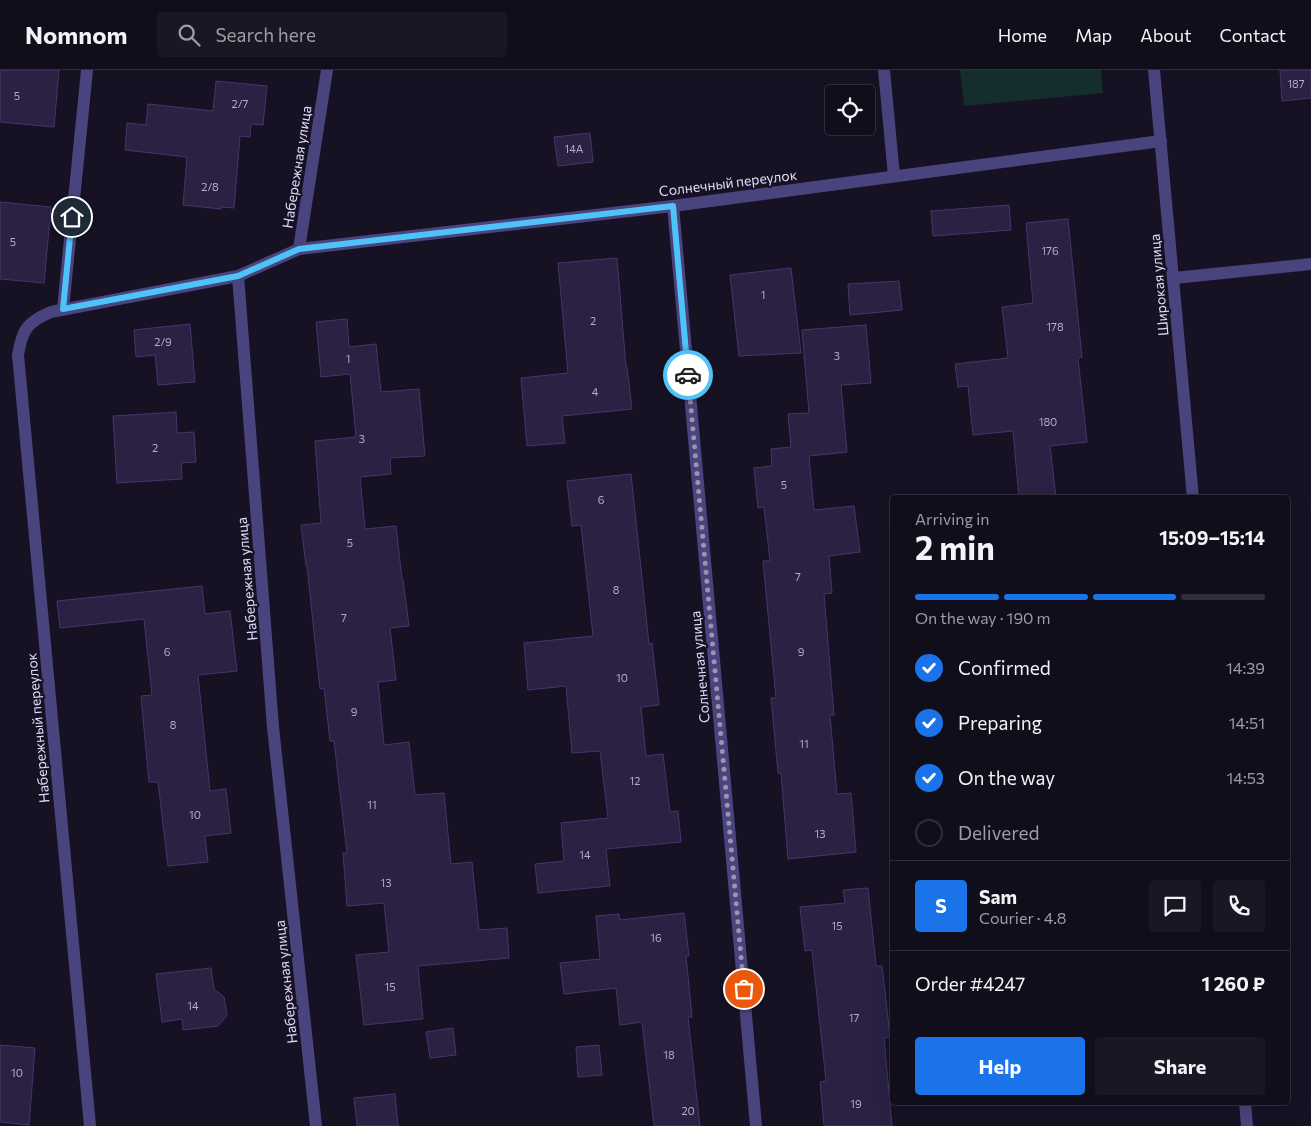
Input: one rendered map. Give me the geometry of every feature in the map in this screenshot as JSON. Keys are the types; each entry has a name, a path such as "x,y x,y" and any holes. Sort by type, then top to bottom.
{"street":[{"path":"87,70 63,309 238,276"},
{"name":"Набережная улица","path":"316,1126 273,727 238,276 299,249 327,70"},
{"path":"884,70 894,176"},
{"name":"Широкая улица","path":"1154,70 1193,495"},
{"name":"Солнечный переулок","path":"299,249 673,206 1161,141"},
{"name":"Солнечная улица","path":"673,206 756,1126"},
{"path":"1174,278 1311,264"},
{"name":"Набережный переулок","path":"63,309 39,317 26,328 20,340 18,355 90,1126"},
{"path":"1245,1105 1247,1126"}],"green space":[{"path":"960,70 1101,70 1103,93 964,106"}],"building":[{"path":"0,70 59,70 54,127 0,122"},
{"path":"1280,70 1311,70 1311,98 1282,101"},
{"path":"216,81 267,86 263,125 251,124 250,137 240,136 234,208 221,207 221,209 183,205 187,157 125,150 127,123 146,125 148,104 213,111"},
{"path":"590,133 593,162 558,166 554,137"},
{"path":"0,202 51,207 44,283 0,279"},
{"path":"1009,205 1011,230 933,236 931,211"},
{"path":"1068,219 1082,357 1078,358 1087,442 1050,446 1056,495 1019,495 1013,431 973,435 968,386 958,387 955,364 1008,358 1002,307 1033,303 1026,223"},
{"path":"617,258 626,367 632,409 562,416 565,443 527,446 521,378 568,373 558,263"},
{"path":"791,268 801,353 739,356 730,275"},
{"path":"899,281 902,310 850,315 848,284"},
{"path":"347,319 349,347 376,344 381,392 419,389 425,456 390,458 391,474 360,477 365,529 396,526 409,626 390,628 396,680 378,682 384,745 409,742 415,795 444,793 451,864 472,862 479,930 507,928 509,958 418,966 423,1019 364,1025 356,955 389,952 384,903 347,906 343,853 347,853 334,741 330,741 324,688 320,689 301,525 321,523 315,441 356,437 350,374 321,377 316,322"},
{"path":"190,324 195,382 158,385 155,355 136,357 134,330"},
{"path":"866,325 871,383 841,385 847,452 809,456 814,510 854,506 860,552 829,556 832,593 824,594 834,715 830,715 837,794 851,793 856,852 788,859 781,773 778,773 771,698 776,698 763,561 770,561 764,507 758,508 754,468 772,466 771,449 791,447 788,414 809,413 802,330"},
{"path":"176,412 177,433 194,432 196,462 181,463 182,479 117,483 113,416"},
{"path":"631,474 649,644 652,643 659,705 641,707 646,756 663,754 670,812 678,811 681,842 606,849 610,886 538,893 535,864 564,861 561,823 608,818 600,751 572,753 566,686 528,690 524,643 593,636 581,525 572,526 567,481"},
{"path":"202,586 205,614 230,611 237,671 198,675 210,791 226,789 231,833 205,836 208,862 168,866 158,782 149,782 141,696 152,695 144,619 60,628 57,601"},
{"path":"868,888 876,966 882,966 890,1037 884,1038 892,1126 824,1126 820,1082 826,1081 812,950 805,951 800,907 845,903 843,890"},
{"path":"684,913 689,956 686,956 692,1017 688,1017 700,1126 654,1126 642,1022 620,1025 616,988 564,994 560,963 600,959 596,916 619,914 620,920"},
{"path":"211,968 214,989 224,997 227,1015 218,1026 183,1030 182,1019 162,1022 156,974"},
{"path":"453,1028 456,1055 430,1058 426,1032"},
{"path":"0,1045 35,1048 29,1125 0,1122"},
{"path":"599,1045 602,1075 578,1077 576,1047"},
{"path":"395,1094 398,1126 357,1126 354,1098"}],"way so far":[{"path":"688,375 744,989"}],"route":[{"path":"72,217 63,309 238,276 299,249 673,206 688,375"}]}
